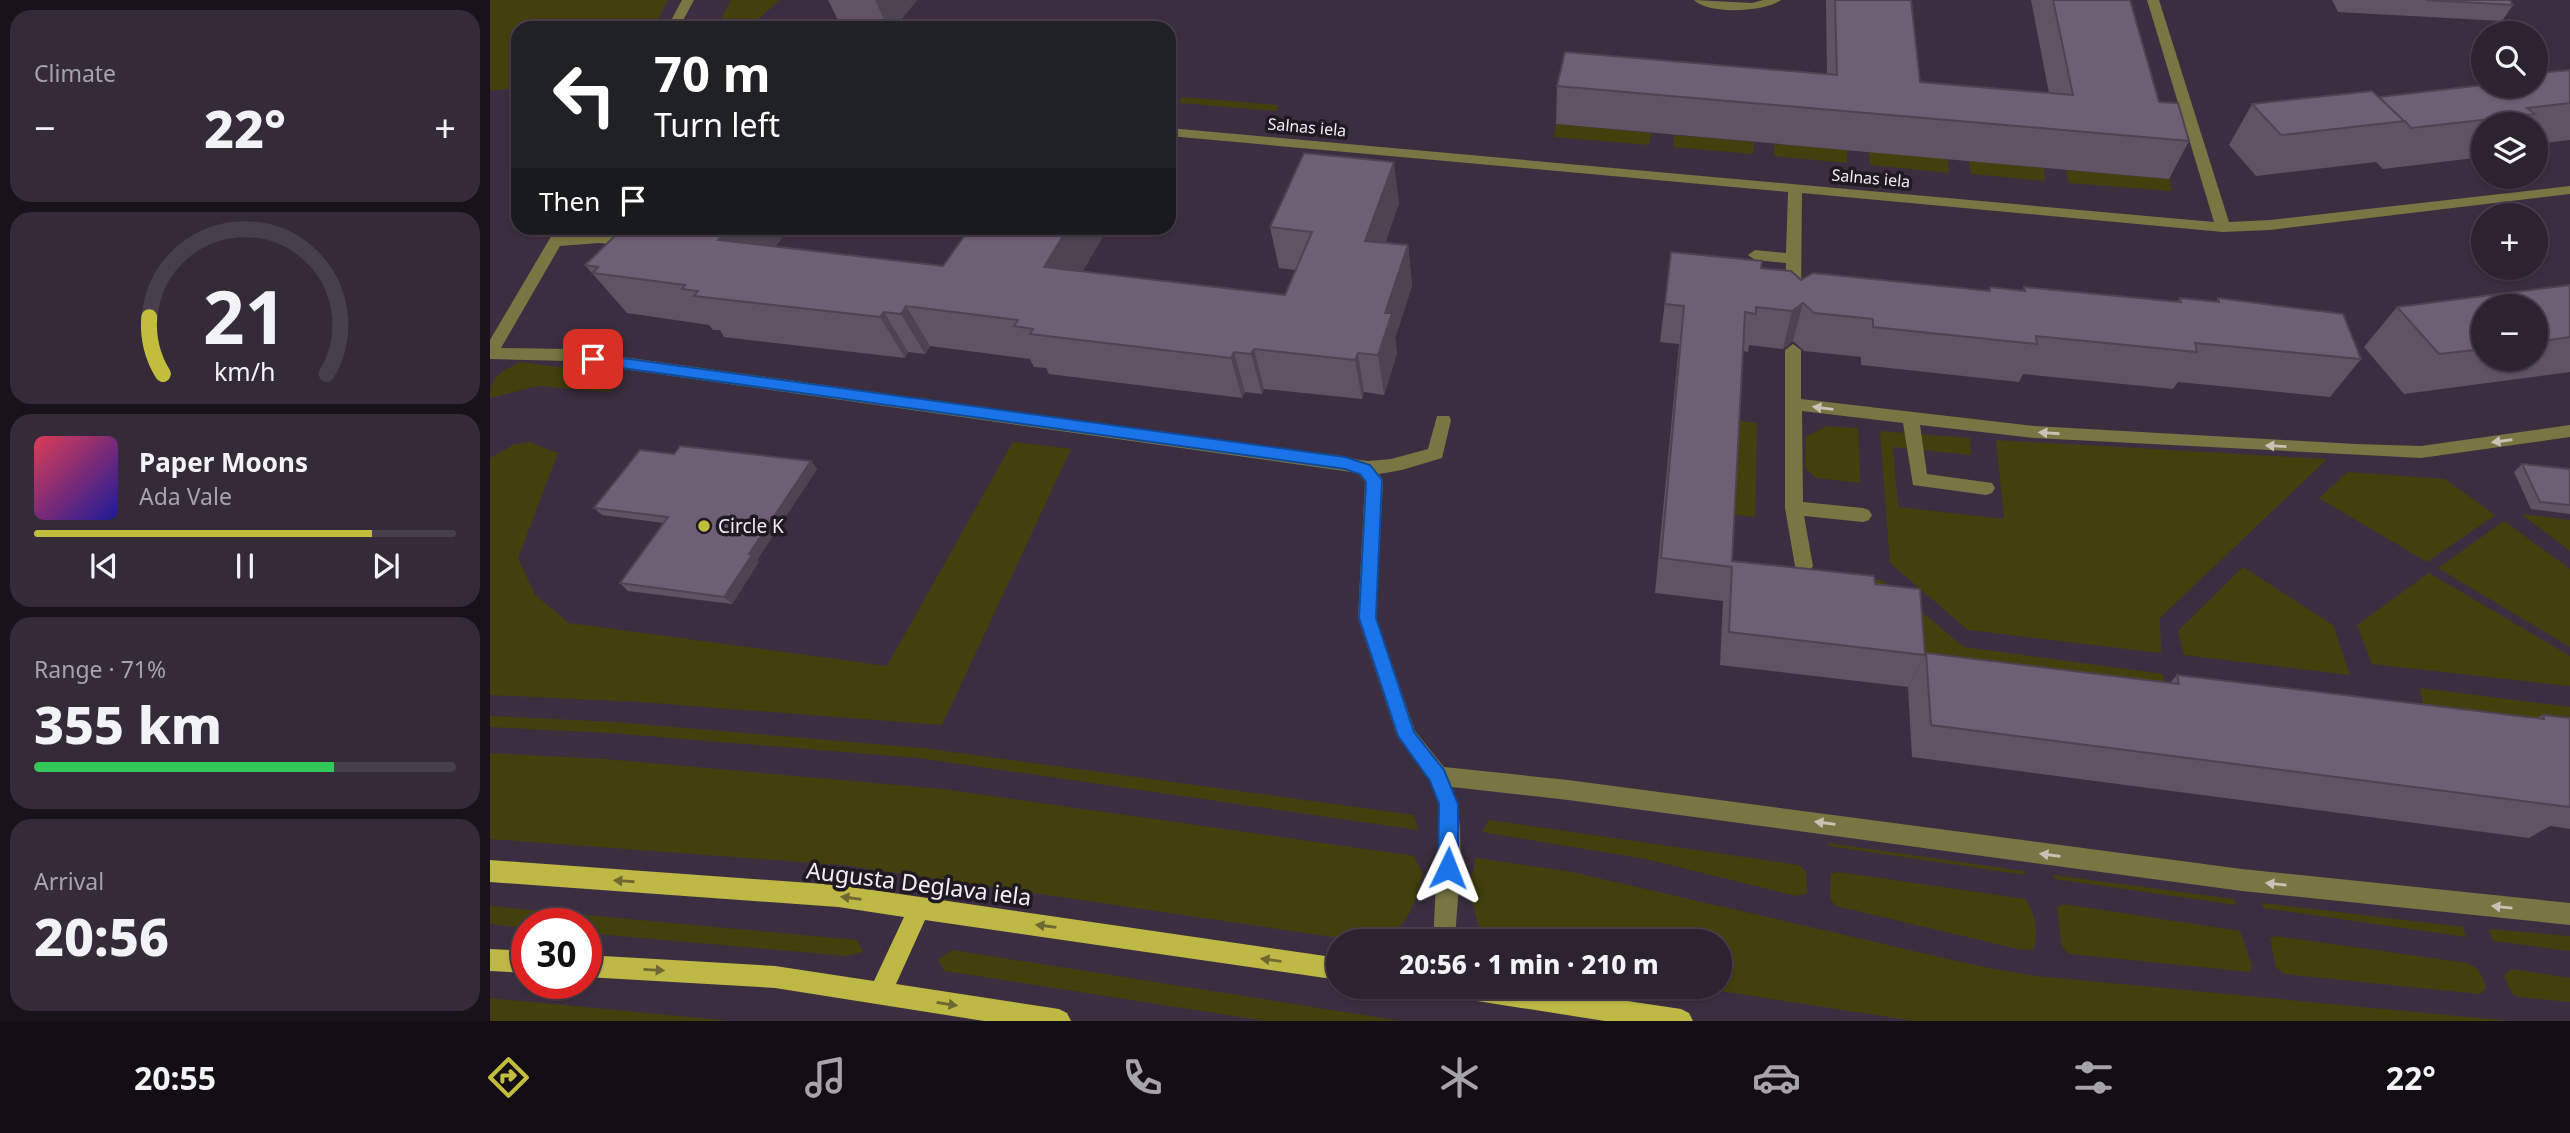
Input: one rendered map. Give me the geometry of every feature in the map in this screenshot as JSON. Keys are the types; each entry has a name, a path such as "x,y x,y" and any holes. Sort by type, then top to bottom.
{"main road":[{"name":"Augusta Deglava iela","path":"490,871 838,896 1326,968"},
{"path":"880,993 919,908"},
{"path":"490,960 511,961"},
{"path":"602,967 775,977 1059,1021"},
{"path":"1537,999 1681,1021"}],"street":[{"path":"677,21 688,0"},
{"path":"1700,0 1704,3 1754,7 1775,0"},
{"path":"2153,0 2223,227"},
{"name":"Salnas iela","path":"1176,133 2223,227 2270,225 2570,190"},
{"path":"1793,311 1795,189"},
{"path":"559,235 490,353 566,355 1345,463 1365,470 1374,480 1367,618 1407,736 1438,776 1448,804 1445,929"},
{"path":"555,242 599,238 648,242"},
{"path":"1755,255 1794,259"},
{"path":"1793,350 1794,508 1804,566"},
{"path":"1792,404 1911,419 2126,438 2408,452 2570,431"},
{"path":"1911,419 1919,480 1986,488"},
{"path":"1365,470 1413,462 1436,453 1444,420"},
{"path":"1794,508 1863,515"},
{"path":"1438,776 1568,790 2242,880 2570,914"}],"shaded area":[{"path":"490,0 668,0 657,21 511,21 511,89 490,91"},
{"path":"731,0 780,0 758,19 763,21 720,21"},
{"path":"1182,97 1279,105 1276,111 1179,103"},
{"path":"1556,124 1651,133 1649,145 1554,137"},
{"path":"1674,135 1754,142 1753,154 1673,147"},
{"path":"1774,144 1847,150 1847,163 1774,156"},
{"path":"1869,152 1948,159 1949,173 1870,165"},
{"path":"1969,161 2044,168 2045,181 1971,174"},
{"path":"2066,170 2169,179 2172,191 2069,183"},
{"path":"520,362 625,376 609,392 537,386 490,398 495,379"},
{"path":"1733,420 1757,423 1755,517 1728,514"},
{"path":"1826,426 1858,428 1860,483 1816,478 1805,468 1806,437"},
{"path":"1880,431 1970,438 1971,455 1893,447 1898,507 2004,519 1996,440 2327,459 2160,618 2161,653 1968,630 1890,563"},
{"path":"529,442 558,453 518,558 535,595 569,623 887,666 1013,442 1071,449 942,725 640,702 490,695 490,458 513,445"},
{"path":"2348,472 2445,479 2495,515 2427,562 2319,498"},
{"path":"2521,514 2570,520 2570,551"},
{"path":"2504,521 2570,569 2570,647 2438,568"},
{"path":"2243,567 2333,625 2350,675 2184,655 2178,631"},
{"path":"1815,572 1880,580 1964,647 2163,674 2170,712 2148,717 1908,687"},
{"path":"2429,573 2570,656 2570,686 2372,664 2357,625"},
{"path":"2420,688 2570,707 2570,757 2424,709"},
{"path":"490,716 615,722 923,748 1414,815 1418,830 918,758 610,733 490,727"},
{"path":"490,753 605,759 943,789 1414,856 1423,874 1412,908 1400,925 1394,929 1326,929 1326,936 843,865 490,839"},
{"path":"1489,820 1799,865 1806,872 1807,893 1796,896 1646,859 1482,832"},
{"path":"1828,843 2023,871 2026,875 1829,846"},
{"path":"1476,858 1572,872 1983,967 2036,976 2511,1021 1914,1021 1732,993 1732,929 1480,929 1469,890"},
{"path":"1838,872 2025,899 2035,923 2036,938 2033,950 2018,949 1836,906 1830,899 1831,874"},
{"path":"2053,875 2234,899 2236,905 2054,879"},
{"path":"2262,903 2463,927 2466,937 2263,908"},
{"path":"2063,904 2240,931 2252,966 2250,972 2070,954 2062,947 2057,908"},
{"path":"490,906 512,908 511,926 490,924"},
{"path":"602,916 857,940 863,952 847,956 602,934"},
{"path":"2489,929 2570,936 2570,951 2493,941"},
{"path":"2276,936 2467,963 2478,970 2486,988 2480,994 2284,974 2276,967 2270,939"},
{"path":"952,950 1401,1021 1266,1021 945,971 938,960"},
{"path":"2511,969 2570,978 2570,1002 2519,997 2512,993 2504,976"},
{"path":"490,998 731,1021 490,1021"}],"building":[{"path":"1835,0 1911,0 1920,82 2073,95 2053,0 2130,0 2159,102 2178,103 2189,141 1557,86 1565,52 1837,75"},
{"path":"2426,0 2510,0 2513,5"},
{"path":"2570,70 2570,103 2527,108 2532,112 2471,112 2471,121 2411,128 2405,121 2281,135 2252,104 2372,91 2403,120 2379,97 2471,86 2471,98 2548,98 2548,72"},
{"path":"1304,153 1394,162 1365,241 1408,245 1385,313 1392,313 1378,355 1358,353 1355,360 1254,349 1251,354 1234,352 1231,358 1030,334 1033,329 1014,326 1018,320 906,306 901,314 884,312 880,317 694,296 698,291 682,289 685,285 593,273 598,267 585,265 616,235 723,235 718,240 943,266 965,235 1064,235 1044,267 1285,295 1312,232 1270,227"},
{"path":"1671,252 1762,261 1761,268 1791,271 1801,280 1813,273 1990,291 1990,287 2025,291 2024,287 2181,302 2180,298 2219,302 2218,298 2343,314 2361,359 2195,343 2197,352 2036,336 2037,344 1873,327 1873,319 1814,313 1803,303 1792,311 1756,307 1756,314 1745,312 1732,561 1874,576 1875,584 1920,589 1925,655 1729,632 1732,567 1661,558 1684,306 1665,304"},
{"path":"2570,285 2570,337 2548,340 2548,294 2499,294"},
{"path":"2471,298 2471,350 2439,354 2397,307"},
{"path":"680,446 811,461 749,554 752,555 724,597 620,583 668,517 594,508 640,450 674,454"},
{"path":"2522,464 2570,469 2570,505 2540,502"},
{"path":"1926,653 2179,684 2177,675 2544,719 2543,715 2570,718 2570,807 1931,725"}],"place":[{"name":"Circle K","path":"704,526"}],"route":[{"path":"593,359 1345,463 1365,470 1374,480 1367,618 1407,736 1438,776 1448,804 1448,868"}]}
